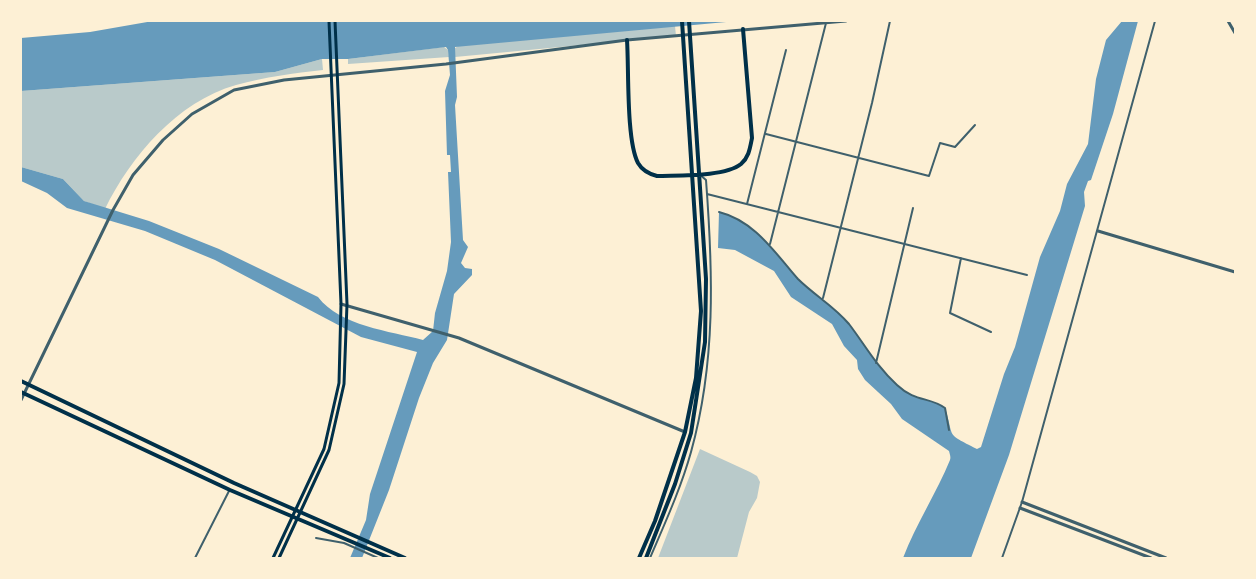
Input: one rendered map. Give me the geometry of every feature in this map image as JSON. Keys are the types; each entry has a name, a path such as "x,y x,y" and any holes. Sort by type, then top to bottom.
{"main road":[{"path":"279,558 324,449 339,384 341,304 329,21"},
{"path":"299,511 329,450 344,384 347,304 335,21"},
{"path":"648,558 693,434 707,311 682,21"},
{"path":"639,558 655,521 685,432 696,378 701,311 696,173 697,130 689,21"},
{"path":"627,40 632,142 638,163 648,173 657,176 696,173 736,167 750,152 751,128 743,30"},
{"path":"21,381 405,558"},
{"path":"23,393 230,490 341,537 370,552 390,558"},
{"path":"273,558 296,518"}],"street":[{"path":"21,400 105,226 133,175 163,140 192,114 234,90 284,80 446,64 627,40 846,21"},
{"path":"823,299 859,158 890,21"},
{"path":"1002,558 1022,502 1155,21"},
{"path":"1228,21 1235,33"},
{"path":"769,244 826,23"},
{"path":"747,204 786,50"},
{"path":"766,134 929,176 940,143 955,147 975,125"},
{"path":"341,304 459,338 693,434 706,380 712,320 707,194 705,180 696,173"},
{"path":"707,194 1027,275"},
{"path":"876,363 913,208"},
{"path":"719,212 732,215 769,244 798,279 849,324 876,363 897,386 915,399 940,404 945,408 949,430"},
{"path":"1098,231 1235,272"},
{"path":"961,258 950,313 991,332"},
{"path":"195,558 230,490"},
{"path":"1022,502 1166,558"},
{"path":"1020,508 1151,558"},
{"path":"316,538 344,543 370,552 378,558"}],"shaded area":[{"path":"675,26 676,36 455,57 454,49 458,46"},
{"path":"444,47 448,50 449,57 348,64 348,59"},
{"path":"322,59 323,70 236,85 194,104 175,118 142,151 105,209 84,201 63,179 21,167 21,91 275,72"},
{"path":"700,449 750,472 757,476 760,482 757,498 749,512 737,558 658,558"}],"water":[{"path":"153,21 737,21 455,47 457,97 455,105 463,240 468,247 461,263 465,268 472,269 472,275 454,294 447,340 433,363 419,398 389,490 362,558 350,558 366,520 370,494 417,352 361,337 215,260 145,231 67,208 47,193 21,181 21,167 63,179 84,201 149,221 219,249 318,297 327,307 352,321 423,340 433,331 435,313 447,271 451,242 448,172 451,172 450,155 447,155 445,91 450,75 448,50 446,47 348,59 322,59 275,72 21,91 21,38 90,32"},
{"path":"1122,21 1138,21 1113,114 1091,180 1088,181 1084,192 1085,206 1009,455 971,558 903,558 950,460 949,451 902,419 891,404 865,380 858,369 857,360 844,346 832,324 791,297 774,271 735,250 718,248 719,212 732,216 763,239 798,279 849,324 890,378 910,394 945,408 952,434 977,449 981,447 1015,347 1040,257 1060,211 1067,184 1088,144 1096,79 1106,40"}]}
